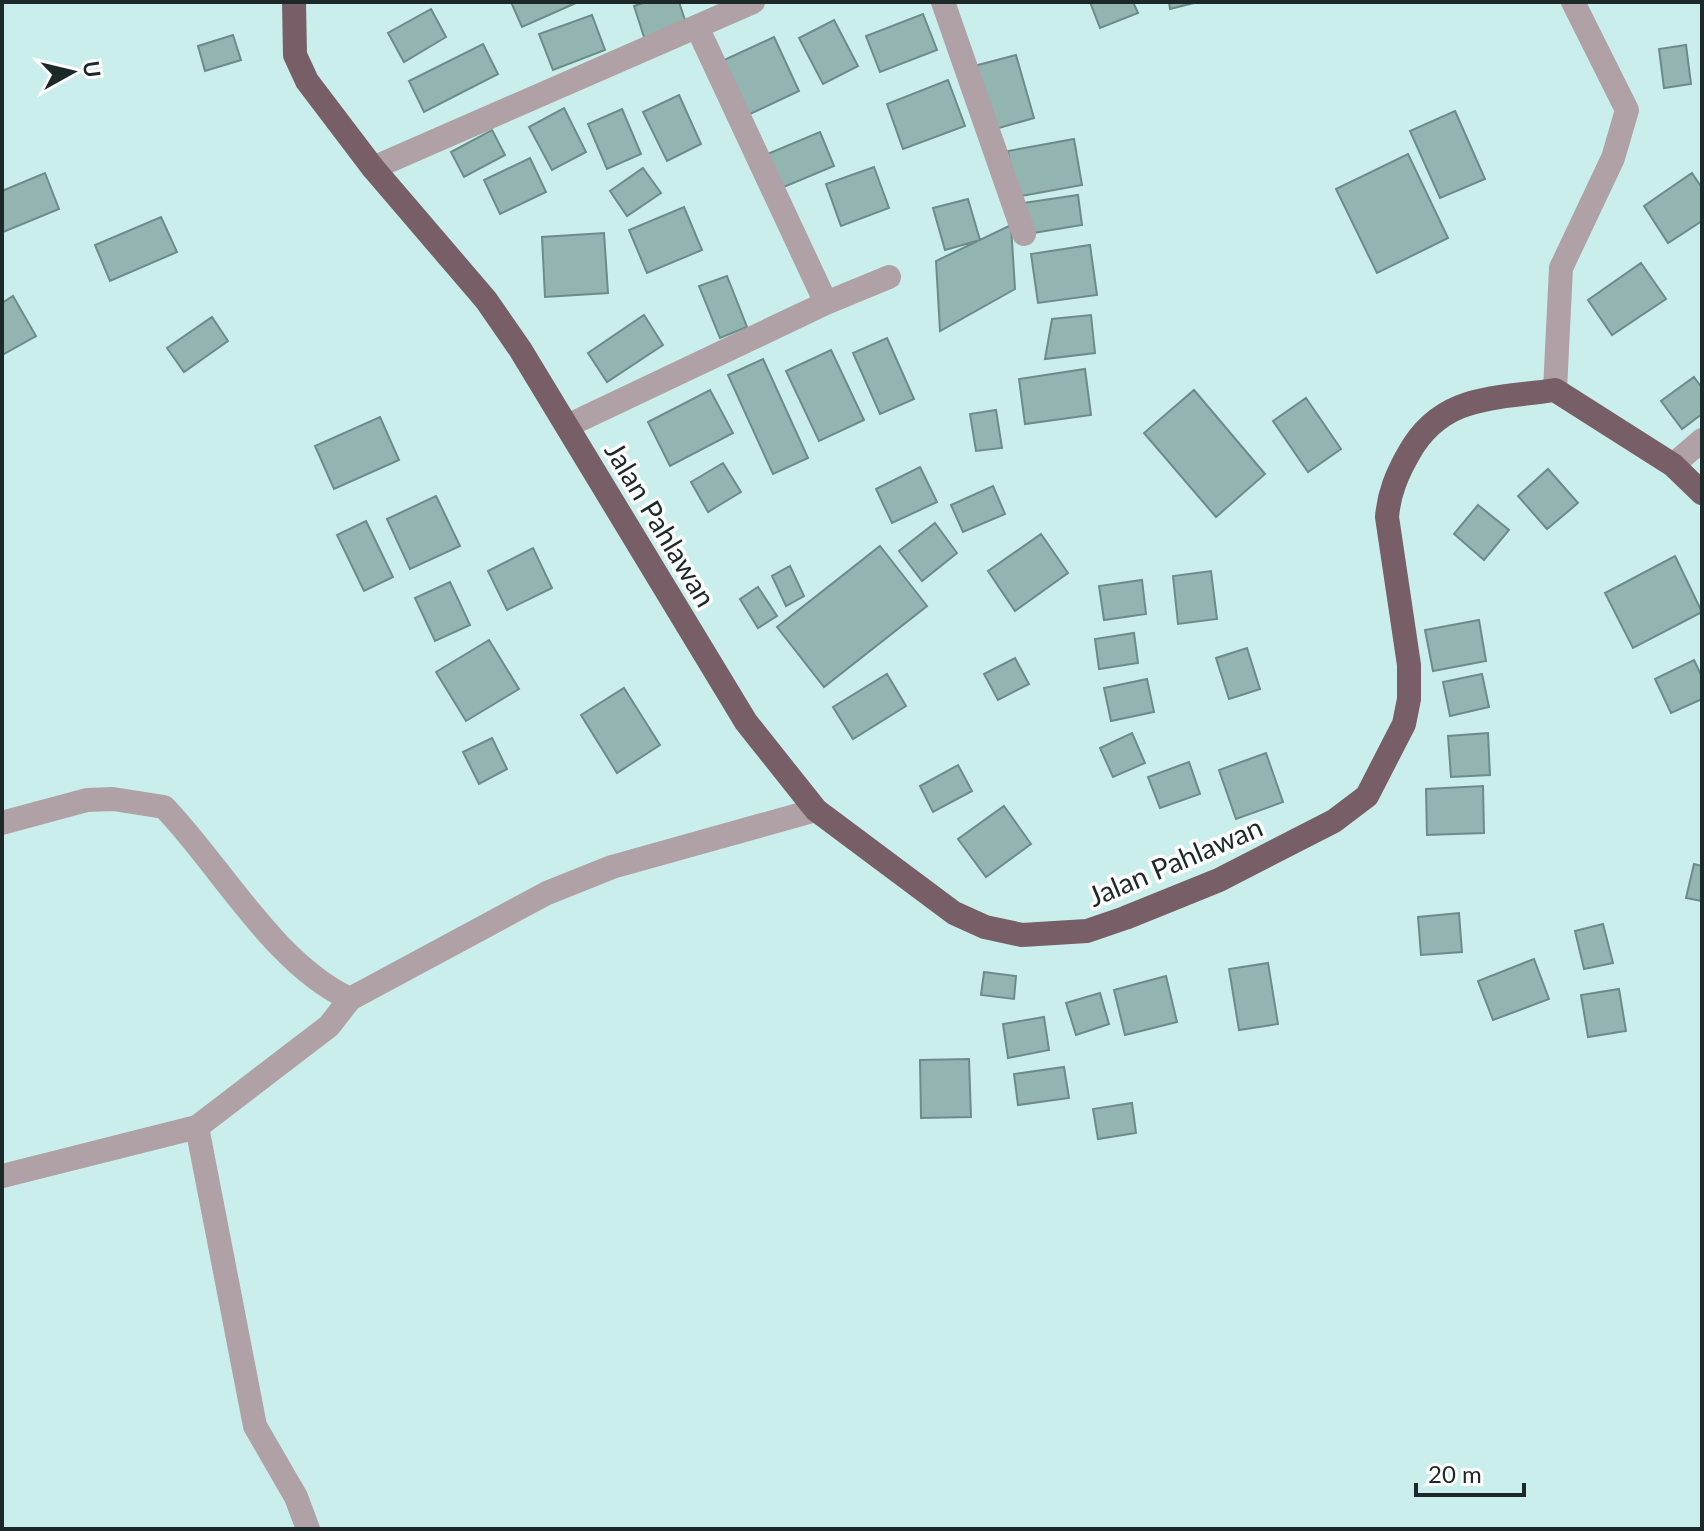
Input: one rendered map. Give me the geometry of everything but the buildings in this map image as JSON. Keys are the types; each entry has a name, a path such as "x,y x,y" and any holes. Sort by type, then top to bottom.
{"highway":[{"name":"Jalan Pahlawan","path":"294,2 292,38 301,68 373,168 486,300 567,426 746,722 816,810 954,913 985,927 1022,935 1087,931 1125,918 1219,880 1334,821 1367,796 1381,775 1404,724 1409,699 1409,665 1387,517 1395,477 1422,430 1457,406 1555,390"},
{"path":"1555,390 1673,465 1702,493"}],"street":[{"path":"373,168 698,29 753,2"},
{"path":"943,2 1024,234"},
{"path":"1555,390 1561,268 1613,158 1627,110 1573,2"},
{"path":"698,29 826,303"},
{"path":"567,426 826,303 889,277"},
{"path":"1673,465 1702,440"},
{"path":"2,823 87,800 113,799 164,807 268,934 336,992 350,999"},
{"path":"2,1176 197,1127 329,1026 350,999 547,893 612,867 816,810"},
{"path":"197,1127 255,1426 296,1497 308,1529"}]}
